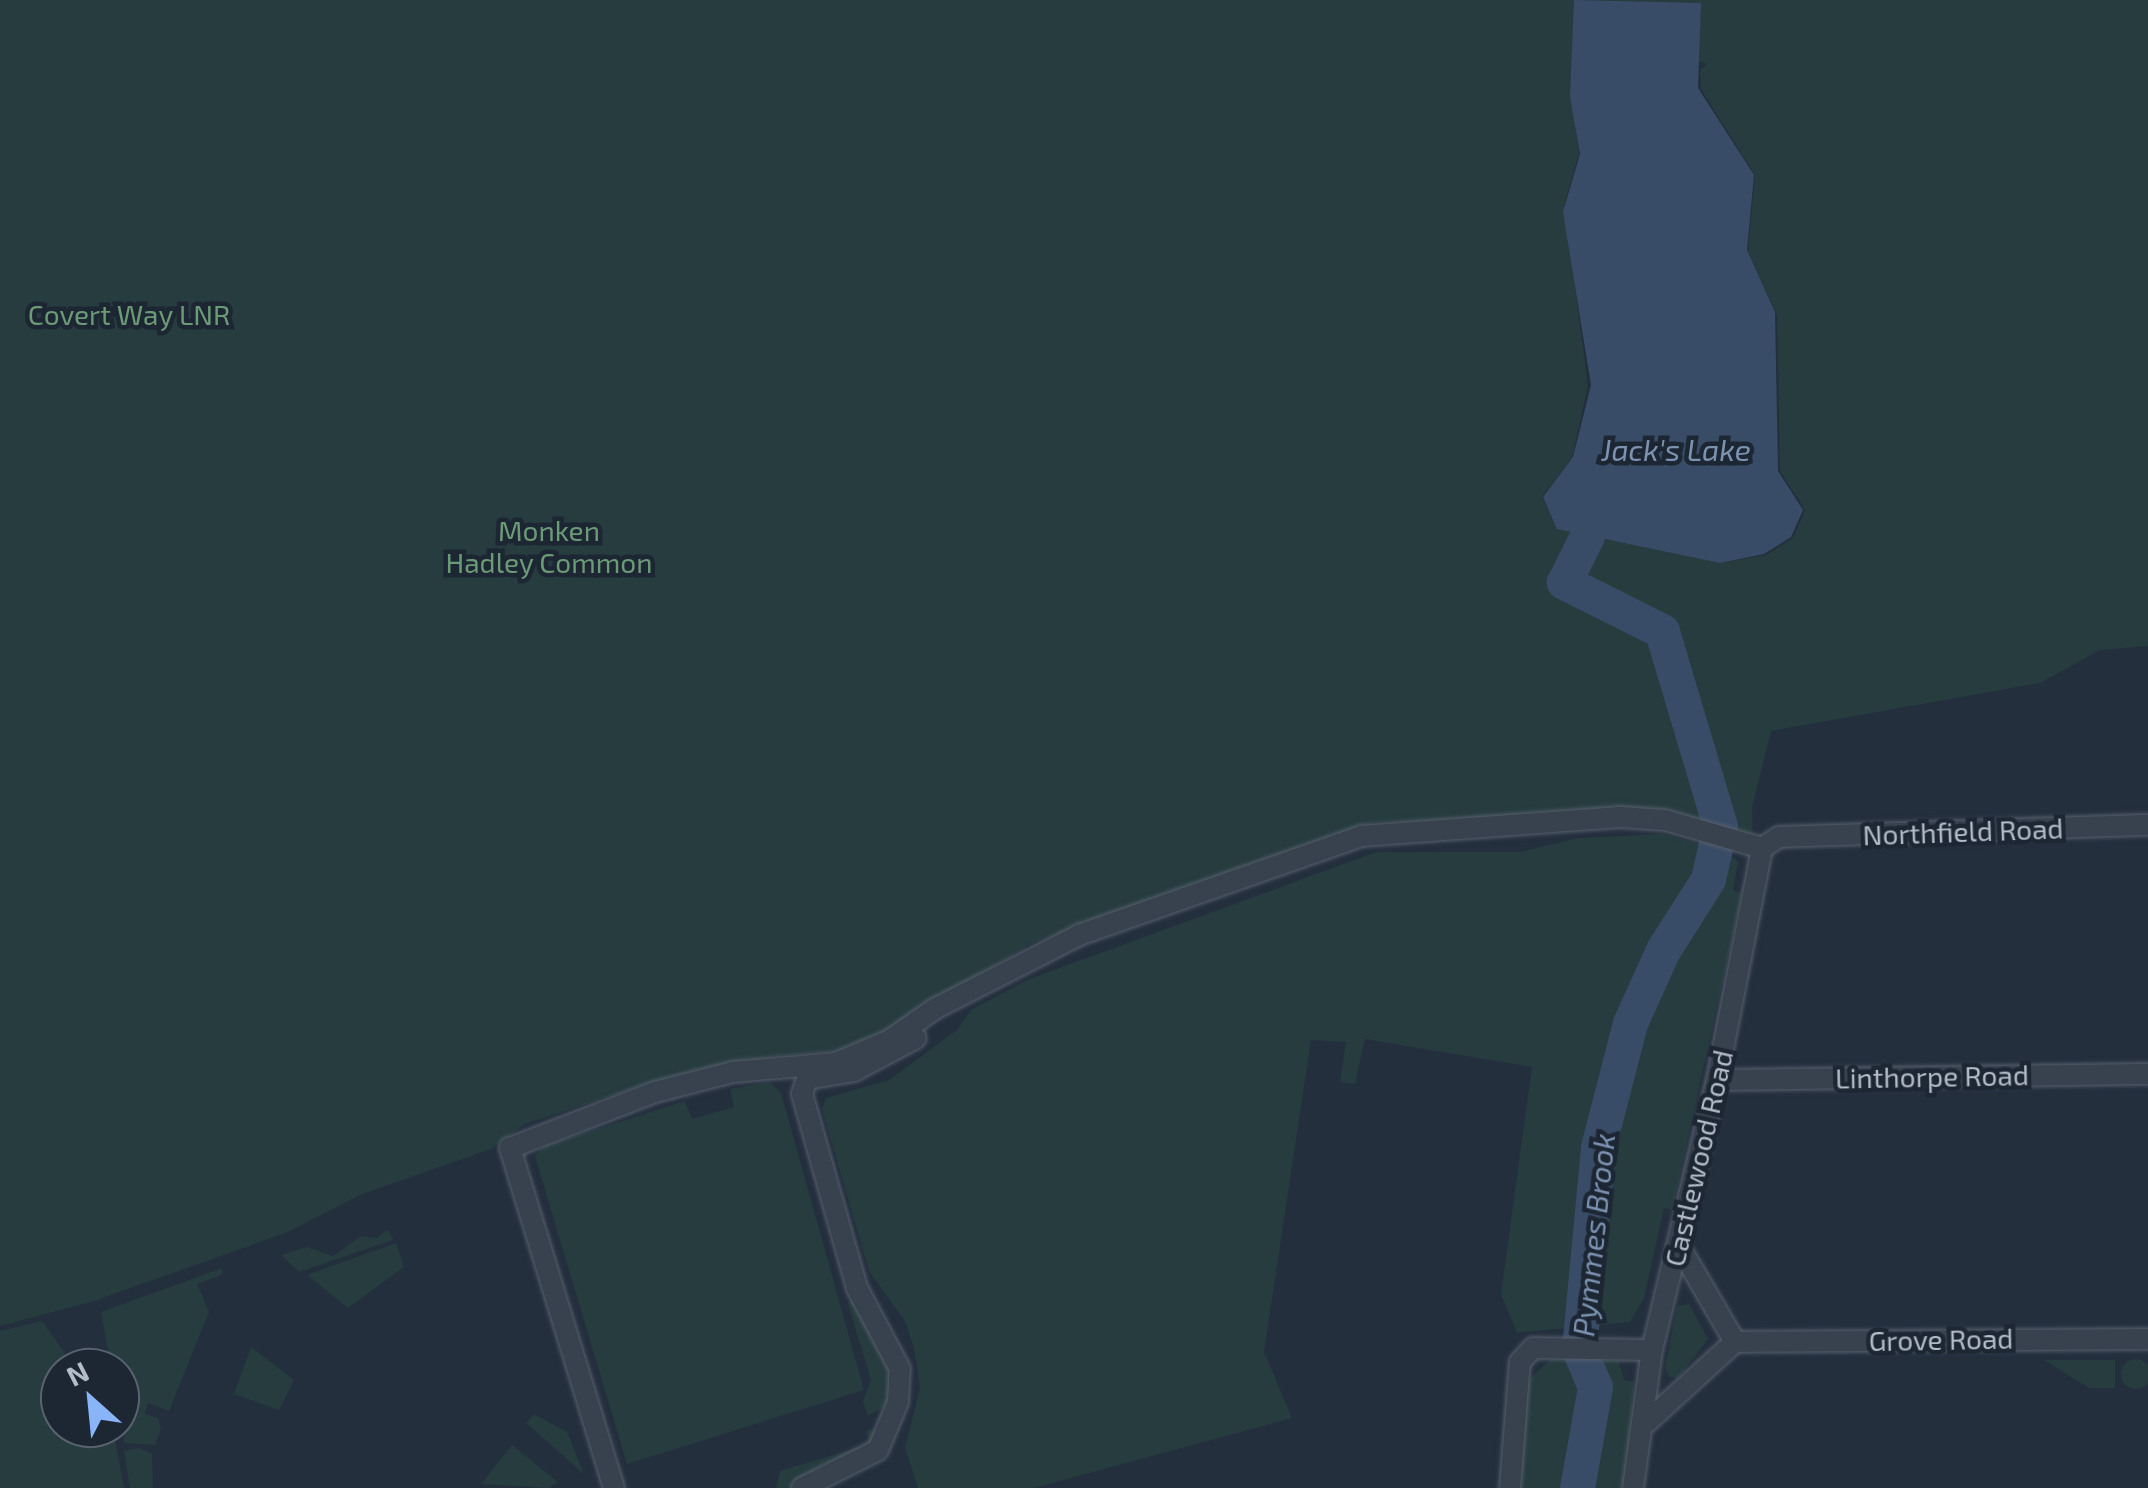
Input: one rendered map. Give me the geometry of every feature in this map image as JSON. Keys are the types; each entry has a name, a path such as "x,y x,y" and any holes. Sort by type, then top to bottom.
{"street":[{"path":"614,1488 510,1148 656,1092 733,1072 836,1063 890,1040 969,990 1079,935 1361,836 1620,818 1770,842"},
{"name":"Northfield Road","path":"1770,842 2148,825"},
{"name":"Castlewood Road","path":"1634,1488 1647,1422 1652,1350 1770,842"},
{"path":"802,1488 878,1450 898,1402 900,1369 857,1288 802,1094 807,1078 885,1060 936,1024 969,990"},
{"name":"Linthorpe Road","path":"1716,1080 2148,1074"},
{"path":"1647,1422 1735,1342 1679,1246"},
{"name":"Grove Road","path":"1735,1342 2148,1339"},
{"path":"1510,1488 1520,1362 1533,1348 1652,1350"}],"green space":[{"name":"Monken Hadley Common","path":"0,0 2148,0 2148,646 2100,650 2040,683 1771,731 1752,807 1753,843 1727,834 1523,820 1371,822 1030,944 856,1049 774,1056 640,1086 525,1124 491,1149 362,1194 288,1232 94,1301 0,1326","holes":["1664,48 1707,64 1700,70 1701,89 1755,175 1748,252 1777,315 1780,471 1805,510 1793,538 1766,555 1721,563 1558,529 1542,497 1572,458 1588,385 1564,206 1579,153 1571,96"]},
{"path":"1663,834 1728,852 1738,862 1733,890 1742,893 1672,1210 1664,1208 1644,1298 1630,1322 1517,1333 1501,1294 1532,1067 1365,1039 1355,1084 1340,1082 1346,1042 1311,1040 1264,1352 1292,1418 1034,1488 918,1488 905,1448 920,1388 914,1348 905,1321 869,1271 822,1109 826,1098 889,1080 957,1030 971,1010 1027,980 1376,852 1520,852 1578,838"},
{"path":"770,1082 781,1093 864,1390 627,1464 535,1156 544,1146 685,1101 692,1119 734,1107 730,1089"},
{"path":"388,1229 393,1240 299,1272 281,1255 307,1247 333,1256 361,1236 377,1238"},
{"path":"396,1243 404,1267 348,1308 307,1275"},
{"path":"222,1268 223,1274 197,1284 209,1312 169,1411 148,1403 145,1414 158,1418 161,1429 155,1445 140,1444 140,1348 107,1348 101,1312"},
{"path":"853,1295 895,1370 891,1403 868,1416 863,1401 871,1380 848,1304"},
{"path":"1689,1304 1708,1339 1679,1377 1669,1377 1665,1368 1677,1306"},
{"path":"42,1321 61,1348 40,1348 40,1448 117,1448 124,1488 0,1488 0,1331"},
{"path":"251,1347 294,1380 279,1410 234,1394"},
{"path":"1551,1359 1619,1362 1624,1380 1634,1382 1625,1488 1519,1488 1525,1383"},
{"path":"2136,1359 2150,1368 2151,1374 2142,1388 2136,1389 2122,1380 2121,1374 2130,1360"},
{"path":"2044,1360 2115,1360 2115,1388 2089,1388"},
{"path":"534,1414 567,1432 584,1474 526,1423"},
{"path":"884,1426 876,1442 861,1454 823,1464 790,1488 776,1488 780,1471 870,1444 866,1431"},
{"path":"512,1445 558,1482 549,1488 481,1484"},
{"path":"138,1448 152,1453 153,1488 130,1488 124,1451"}],"water":[{"name":"Jack's Lake","path":"1574,0 1701,3 1698,88 1754,175 1747,250 1775,312 1778,471 1803,510 1791,537 1764,554 1720,563 1557,529 1543,497 1573,457 1591,385 1563,212 1580,154 1570,97"}],"waterway":[{"name":"Pymmes Brook","path":"1577,1488 1595,1387 1579,1349 1598,1147 1630,1023 1663,950 1708,879 1720,826 1662,631 1564,582 1587,536"}],"park label":[{"name":"Covert Way LNR","path":"129,314"}]}
